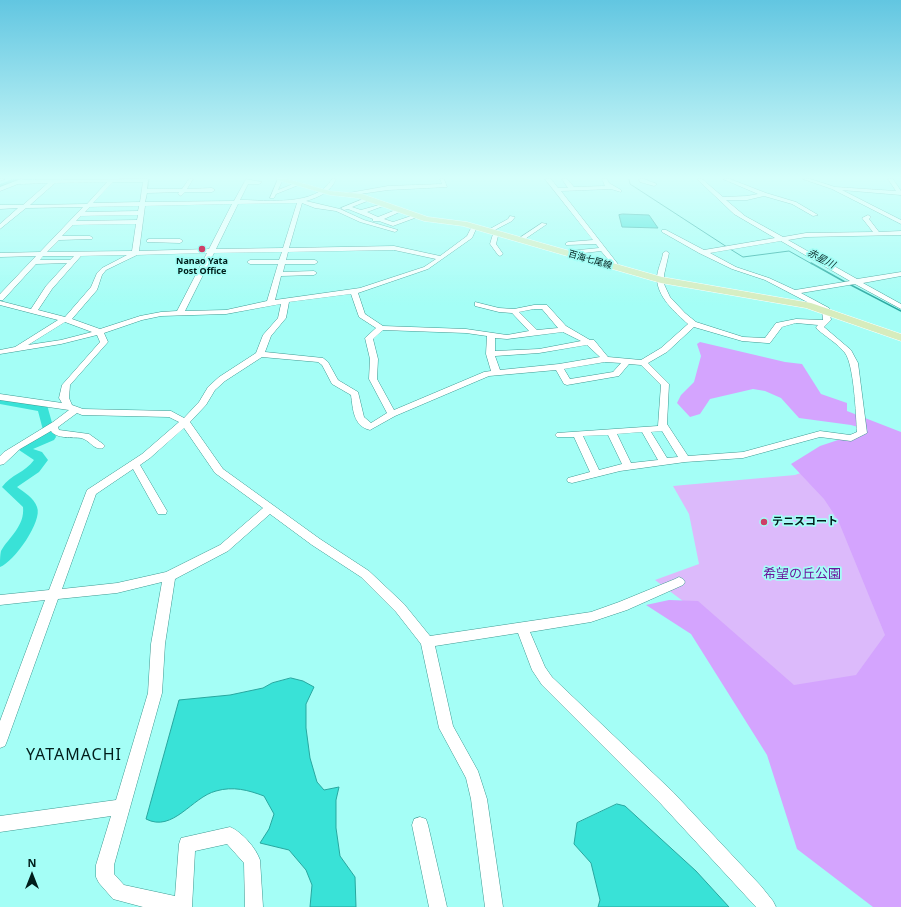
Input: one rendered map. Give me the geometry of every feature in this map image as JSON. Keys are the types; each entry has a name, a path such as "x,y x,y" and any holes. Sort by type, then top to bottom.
{"main road":[{"name":"百海七尾線","path":"448,221 464,224 661,280 788,300 826,310 901,338"}],"street":[{"path":"180,313 227,221"},
{"path":"270,303 284,250 294,221"},
{"path":"386,221 393,224 401,221"},
{"path":"488,231 507,221"},
{"path":"582,221 618,268"},
{"path":"751,221 856,282 901,306"},
{"path":"868,221 875,229 877,234"},
{"path":"0,298 71,223 140,222 138,253"},
{"path":"367,222 394,230"},
{"path":"520,240 544,224"},
{"path":"0,352 61,342 100,332 140,318 180,313 226,312 286,300 354,292 426,268 470,237 474,227"},
{"path":"65,229 98,228"},
{"path":"572,480 628,467 686,459 743,455 820,434 851,438 862,433 857,382 854,374 854,362 845,346 821,329 820,327 827,320 826,310 795,292 767,279 734,268 701,252 664,231"},
{"path":"498,234 495,235 493,244 500,254"},
{"path":"701,252 806,235 901,234"},
{"path":"57,238 90,238"},
{"path":"14,350 65,320 94,288 99,274 104,269 138,253 151,239 180,240"},
{"path":"568,244 598,242"},
{"path":"0,256 394,248 442,258"},
{"path":"573,256 571,252 604,249"},
{"path":"666,253 666,264 660,278 665,295 693,324 737,338 767,341 779,325 796,321 823,323"},
{"path":"33,312 49,288 79,254"},
{"path":"35,262 73,261"},
{"path":"250,262 316,262"},
{"path":"278,274 314,273"},
{"path":"795,292 901,274"},
{"path":"354,292 362,315 381,328 466,331 491,336 507,337 564,329"},
{"path":"0,741 52,595 91,493 95,488 146,456 186,422 212,389 222,379 260,354 267,335 282,318 286,300"},
{"path":"0,303 65,320 100,332 104,342 65,388 64,398 72,409"},
{"path":"478,304 499,310 514,311 534,307 544,307 564,329 591,342 605,359"},
{"path":"514,311 536,334"},
{"path":"260,354 320,360 325,364 335,382 355,394 359,418 370,426 392,414 487,374 559,367 605,359 643,363 664,350 693,324"},
{"path":"381,328 370,338 374,359 372,375 392,414"},
{"path":"491,336 490,354 492,366 497,373"},
{"path":"490,354 539,351 591,342"},
{"path":"559,367 567,382 616,374 626,362"},
{"path":"643,363 665,384 662,424 686,459"},
{"path":"0,397 95,413 171,414 186,422 219,471 269,509 365,574 400,608 428,642 446,728 473,776 479,799 494,907"},
{"path":"0,450 15,447 50,429 72,409"},
{"path":"560,435 665,428"},
{"path":"50,429 56,432 86,436 100,446"},
{"path":"645,429 664,462"},
{"path":"611,431 628,467"},
{"path":"577,434 596,474"},
{"path":"0,462 15,447"},
{"path":"134,463 162,511"},
{"path":"0,600 117,588 169,576 224,548 269,509"},
{"path":"169,576 158,644 155,693 121,807 106,865 105,877 119,893 183,907 187,844 230,835 252,860 254,907"},
{"path":"428,642 591,617 623,606 679,582"},
{"path":"522,628 539,670 547,681 667,798 756,892 767,907"},
{"path":"0,824 121,807"},
{"path":"420,825 438,907"}],"green space":[{"name":"希望の丘公園","path":"892,434 901,890 712,623 655,580 699,564 689,514 673,486 795,475 825,464"}],"shaded area":[{"path":"700,342 785,362 802,364 821,394 847,403 847,411 901,432 901,907 873,907 797,849 767,755 691,634 646,605 669,600 698,601 794,685 856,675 885,635 838,520 824,499 791,464 820,446 868,430 851,425 799,418 781,398 765,391 753,389 710,399 700,414 690,417 677,403 681,395 694,382 701,356 697,344"}],"water":[{"path":"621,221 653,221 658,228 622,227"},
{"path":"291,678 303,681 314,687 306,704 306,728 310,758 317,782 324,790 339,787 336,800 336,828 340,856 355,877 356,907 310,907 312,885 306,870 289,850 260,843 269,829 274,814 264,796 240,789 216,791 207,794 174,818 156,822 146,819 179,700 230,695 263,688 272,683"},
{"path":"617,804 625,806 696,871 729,907 598,907 600,900 591,863 574,844 577,823"}],"waterway":[{"name":"赤星川","path":"687,221 727,247"},
{"name":"赤星川","path":"730,249 743,257 789,251 812,264"},
{"name":"赤星川","path":"811,263 845,282"},
{"name":"赤星川","path":"849,284 901,311"},
{"path":"0,400 43,408 50,434 50,437 30,444 25,450 37,455 41,460 34,469 9,487 29,505 31,512 21,536 10,552 0,561"}],"place":[{"name":"Nanao Yata Post Office","path":"202,249"},
{"name":"テニスコート","path":"764,522"}],"district":[{"name":"YATAMACHI","path":"74,755"}]}
